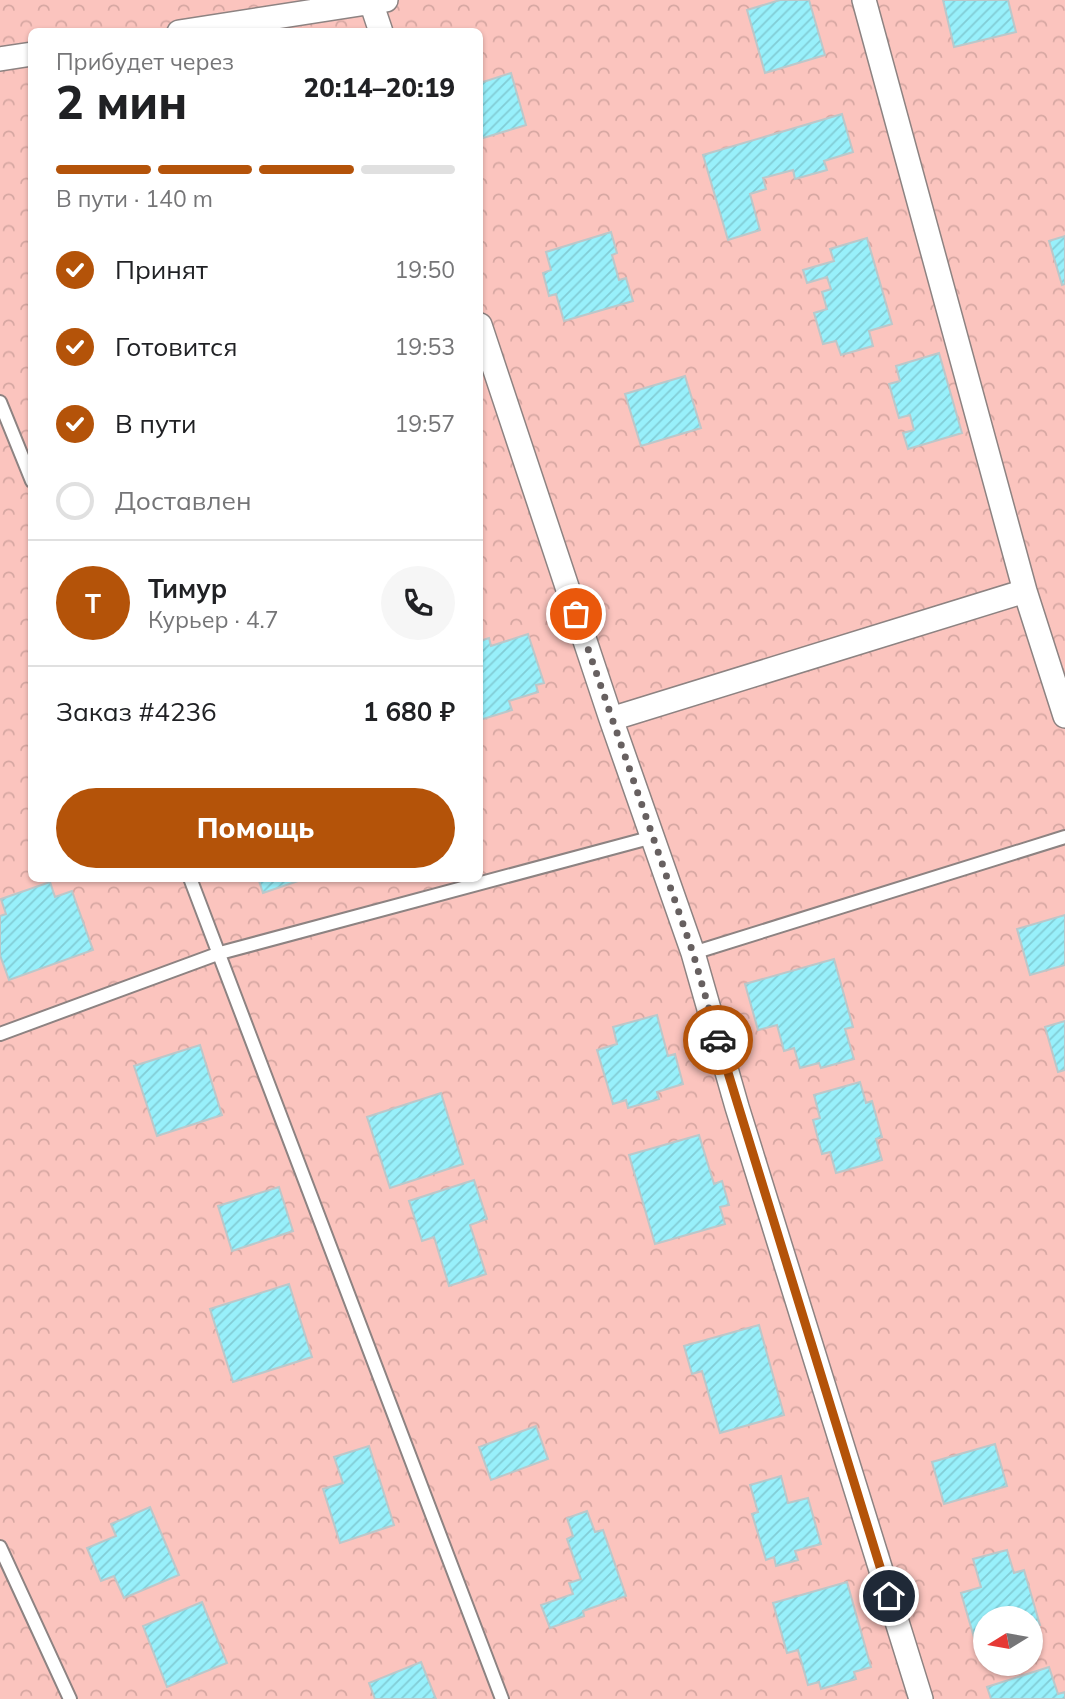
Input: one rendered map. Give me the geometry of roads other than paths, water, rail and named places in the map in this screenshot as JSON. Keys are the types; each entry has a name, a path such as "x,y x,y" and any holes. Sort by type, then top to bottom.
{"street":[{"path":"864,0 1026,591 1065,716"},
{"path":"205,28 379,1 381,28"},
{"path":"0,59 28,55"},
{"path":"483,334 611,719 693,953 737,1107 921,1699"},
{"path":"611,719 1026,591"}],"lane":[{"path":"0,402 28,471"},
{"path":"0,1034 220,953 653,837"},
{"path":"693,953 1065,837"},
{"path":"192,882 502,1699"},
{"path":"0,1547 70,1699"}]}
